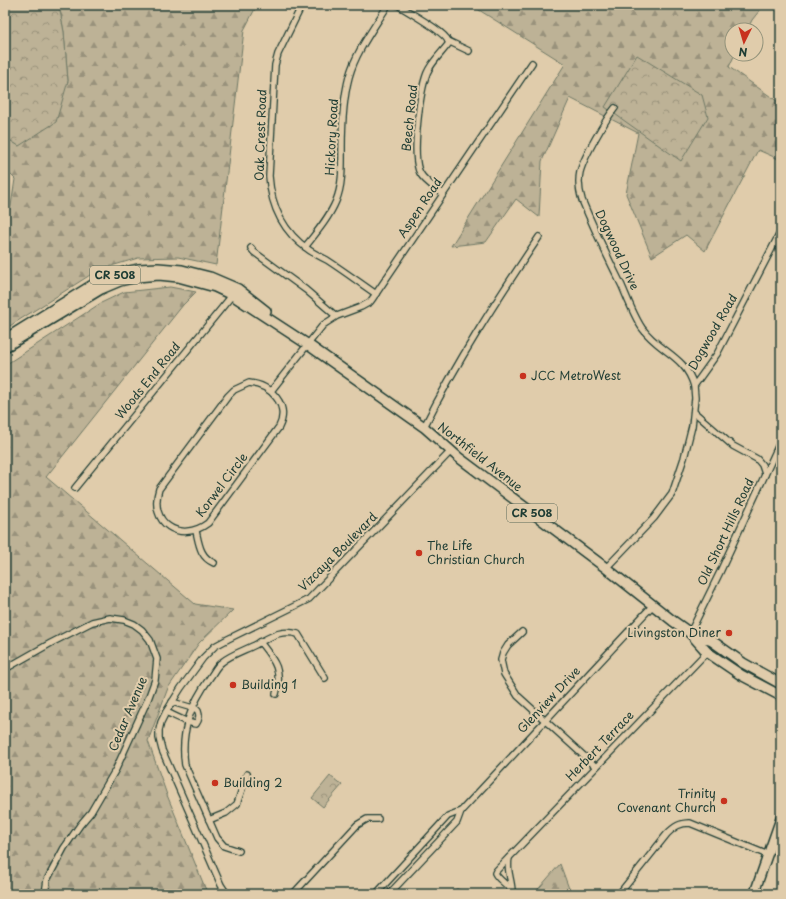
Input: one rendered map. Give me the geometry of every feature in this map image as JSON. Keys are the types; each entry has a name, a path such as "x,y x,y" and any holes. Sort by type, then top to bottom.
{"main road":[{"name":"Northfield Avenue","path":"5,338 94,284 124,272 138,269 158,268 182,270 210,277 235,292 424,427 451,450 690,633"},
{"name":"Northfield Avenue","path":"5,347 101,289 120,281 137,277 159,275 178,277 235,292"},
{"name":"CR 508","path":"690,633 707,652 741,675 781,696"},
{"name":"CR 508","path":"690,633 712,641 743,663 781,684"},
{"path":"707,652 713,648 738,664 743,663"},
{"path":"754,894 781,817"}],"street":[{"name":"Oak Crest Road","path":"302,5 278,54 276,65 269,176 271,196 286,230 305,247 376,294"},
{"name":"Hickory Road","path":"305,247 336,202 340,189 341,178 342,118 349,78 358,53 388,5"},
{"path":"398,5 440,32 447,38 448,41 469,51"},
{"name":"Beech Road","path":"443,194 421,174 417,165 416,153 423,86 427,72 434,60 449,43 448,41"},
{"name":"Aspen Road","path":"307,344 323,325 336,316 370,302 532,63"},
{"name":"Dogwood Drive","path":"615,108 608,116 583,163 580,172 579,184 582,200 641,327 658,345 671,353 682,363 691,376 694,386"},
{"name":"Dogwood Road","path":"606,568 654,518 672,494 684,458 694,412 694,386 717,354 781,230"},
{"path":"424,427 441,394 499,297 539,237"},
{"path":"251,248 254,252 306,290 336,316"},
{"name":"Woods End Road","path":"75,488 235,292"},
{"path":"271,391 307,344"},
{"name":"Korwel Circle","path":"249,383 257,384 271,391 281,404 283,413 280,427 208,524 196,531 183,532 177,531 166,524 157,508 156,502 159,489 228,396 234,390 249,383"},
{"path":"694,412 733,446 757,459 762,465 765,474"},
{"name":"Old Short Hills Road","path":"690,633 781,440"},
{"name":"Vizcaya Boulevard","path":"226,894 162,750 159,730 166,712 203,658 215,646 309,599 451,450"},
{"path":"196,531 201,552 208,560 214,563"},
{"name":"Glenview Drive","path":"389,894 457,822 461,811 653,605"},
{"name":"Cedar Avenue","path":"5,669 92,622 110,618 124,620 134,624 142,630 150,640 157,659 155,680 116,769 91,812 64,848 48,880 45,894"},
{"path":"239,851 224,846 217,838 185,765 183,753 184,740 191,708 198,694 221,662 277,633 289,632 298,634 325,678"},
{"path":"522,632 508,645 503,653 501,660 504,674 518,696 595,766"},
{"path":"260,642 275,662 278,671 279,684 276,694"},
{"name":"Herbert Terrace","path":"512,893 509,887 498,878 495,873 595,766 707,652"},
{"path":"166,712 192,724 196,724 198,721 198,711 172,702"},
{"path":"209,820 226,813 237,804 247,774"},
{"name":"Glenview Drive","path":"376,894 448,816 461,811"},
{"path":"293,894 357,825 368,819 378,819"},
{"path":"619,894 673,828 682,823 690,823 768,854"},
{"path":"772,842 781,847"},
{"name":"Herbert Terrace","path":"509,857 508,867 512,882 512,893"}],"green space":[{"path":"5,5 59,5 64,32 68,81 56,122 19,146 5,137"},
{"path":"59,5 257,5 244,30 216,265 178,257 138,258 98,270 5,329 5,216 11,206 15,179 5,169 5,137 19,146 68,81 64,32"},
{"path":"471,5 764,5 751,22 724,22 724,62 731,62 729,67 781,104 781,160 758,150 705,251 686,235 652,257 626,194 638,133 570,98 542,161 539,217 516,199 486,242 451,246 565,64"},
{"path":"637,55 702,95 708,117 681,161 605,107"},
{"path":"170,287 196,292 183,305 46,477 195,604 233,610 199,643 168,688 148,741 167,795 206,890 203,894 5,894 5,365 101,303 124,292"},
{"path":"330,776 342,785 323,807 312,798"},
{"path":"560,864 571,894 534,894"}],"place":[{"name":"JCC MetroWest","path":"523,376"},
{"name":"The Life Christian Church","path":"419,553"},
{"name":"Livingston Diner","path":"729,633"},
{"name":"Building 1","path":"233,685"},
{"name":"Building 2","path":"215,783"},
{"name":"Trinity Covenant Church","path":"724,801"}]}
